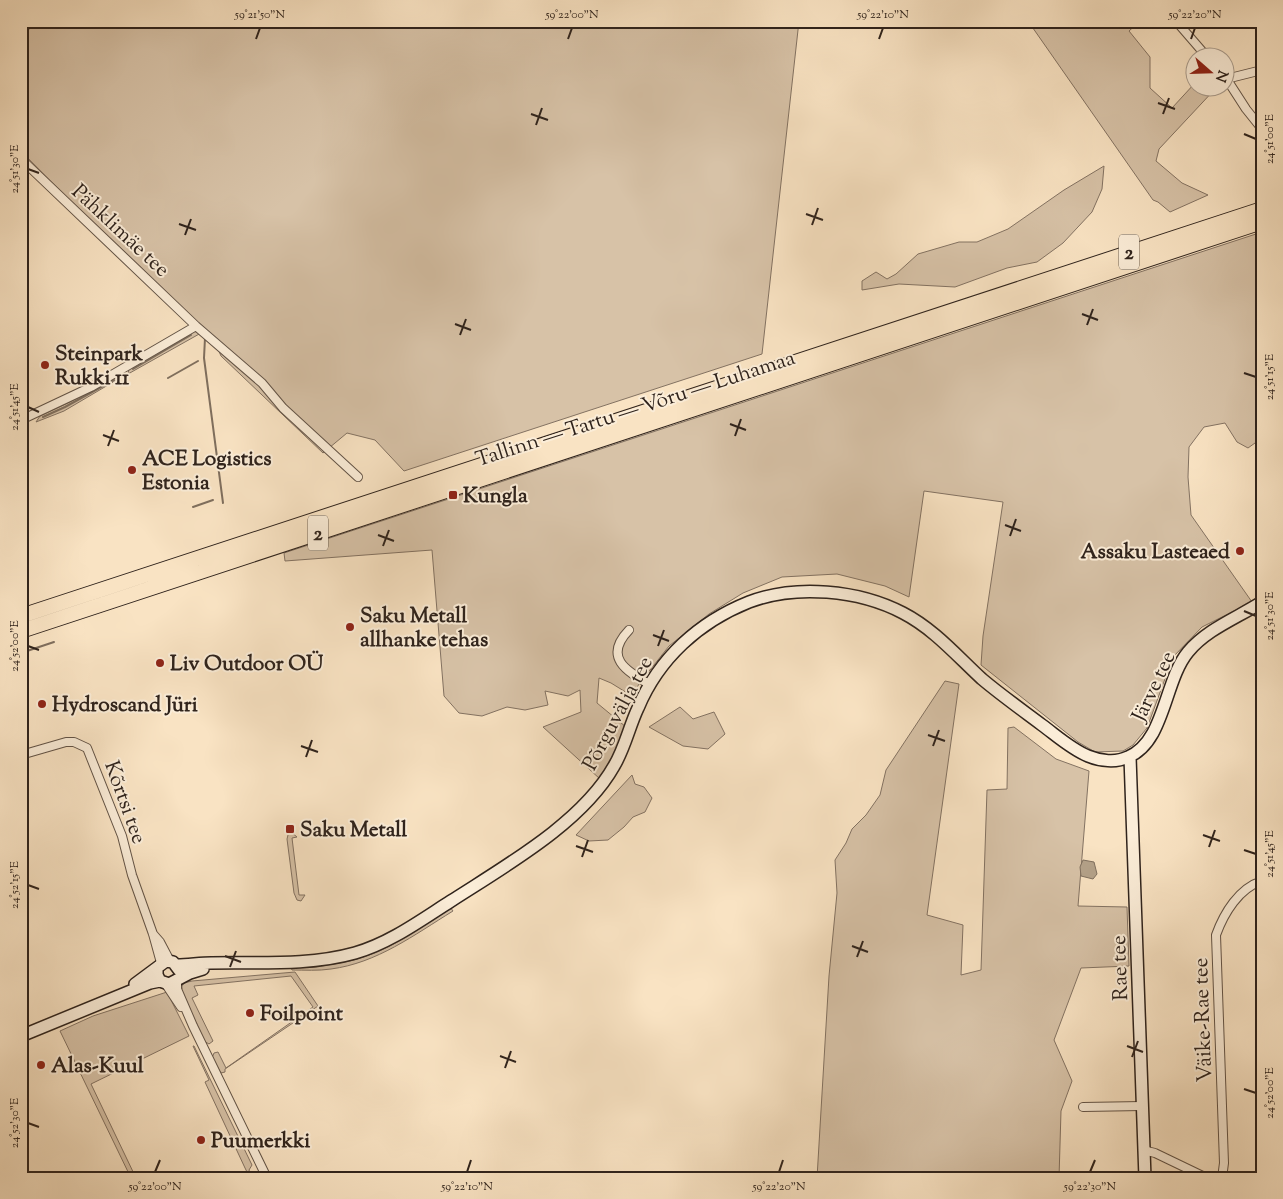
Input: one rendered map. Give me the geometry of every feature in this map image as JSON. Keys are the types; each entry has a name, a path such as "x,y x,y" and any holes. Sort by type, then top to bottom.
{"highway":[{"name":"Tallinn — Tartu — Võru — Luhamaa","path":"21,616 1262,209"},
{"name":"Tallinn — Tartu — Võru — Luhamaa","path":"21,631 1262,222"}],"street":[{"path":"1176,21 1199,48"},
{"path":"1236,76 1262,70"},
{"path":"1236,94 1262,129"},
{"name":"Pähklimäe tee","path":"21,159 196,326 262,382 283,408 358,477"},
{"path":"21,420 91,388 196,326"},
{"name":"Põrguvälja tee","path":"166,964 329,959 374,947 416,924 532,848 564,823 614,767 649,684 672,654 694,632 714,618 763,598 794,593 833,593 854,595 882,603 916,621 984,680 1077,751 1103,760 1130,757"},
{"name":"Järve tee","path":"1130,757 1143,748 1155,729 1173,678 1188,652 1212,631 1262,602"},
{"path":"629,630 619,644 620,662 625,670 649,684"},
{"name":"Kõrtsi tee","path":"21,755 66,742 74,742 87,748 122,836 132,875 166,964"},
{"name":"Rae tee","path":"1130,757 1145,1178"},
{"name":"Väike-Rae tee","path":"1222,1178 1224,1155 1216,935 1230,907 1246,888 1262,881"},
{"name":"Põrguvälja tee","path":"162,982 169,984 197,971 239,963"},
{"path":"166,964 179,969 177,989 267,1178"},
{"path":"166,964 162,982 193,1026"},
{"path":"117,996 166,964"},
{"path":"21,1036 150,983 162,982"},
{"path":"1083,1107 1142,1106"},
{"path":"1144,1150 1155,1153 1207,1178"}],"shaded area":[{"path":"33,21 799,21 762,354 404,471 375,440 347,433 323,453 221,356 213,338 21,151 21,46"},
{"path":"1028,21 1140,21 1129,31 1150,57 1150,88 1172,108 1186,93 1186,98 1207,98 1159,149 1156,161 1182,183 1208,195 1170,212 1153,200"},
{"path":"1104,166 1102,189 1092,212 1063,243 1037,262 1007,268 955,287 899,284 862,290 862,281 876,272 887,279 896,274 918,254 959,242 977,242 1008,229 1064,190"},
{"path":"1262,232 1262,438 1248,448 1237,442 1225,423 1204,427 1189,447 1188,477 1191,515 1252,602 1202,627 1173,657 1147,728 1133,745 1123,751 1095,752 1078,742 981,665 983,636 1003,502 924,491 909,597 885,586 837,574 782,577 743,593 709,614 669,646 639,684 632,696 599,678 597,703 626,727 614,755 600,779 543,727 581,712 580,690 568,696 545,691 548,705 525,710 507,707 482,716 459,713 444,696 432,550 285,561 284,553"},
{"path":"193,331 201,333 128,374 129,369"},
{"path":"112,378 120,378 64,411 36,422 40,416 70,402"},
{"path":"945,681 959,684 927,915 963,925 961,975 981,970 987,790 1007,789 1008,728 1014,727 1056,759 1089,771 1078,906 1127,907 1129,966 1081,968 1054,1040 1072,1081 1061,1111 1059,1178 817,1178 829,976 837,893 835,860 852,829 866,815 880,795 886,770"},
{"path":"680,707 693,719 714,712 725,734 708,749 683,746 649,727"},
{"path":"632,775 635,784 644,787 652,798 645,812 633,817 608,840 589,841 576,835"},
{"path":"291,832 297,837 292,838 299,895 305,895 301,901 297,900 294,893 287,839"},
{"path":"1083,860 1094,862 1097,874 1093,879 1081,876 1080,867"},
{"path":"450,907 453,911 395,947 364,961 348,966 321,970 292,970 290,966 323,964"},
{"path":"295,972 318,1006 221,1073 212,1058 214,1053 218,1052 226,1068 313,1007 291,976 194,986 198,995 192,998 213,1041 209,1044 204,1041 180,990 184,983"},
{"path":"167,992 189,1036 91,1084 136,1178 131,1178 60,1031 93,1016"},
{"path":"193,1046 252,1165 249,1170 250,1173 256,1174 258,1178 250,1178 245,1168 205,1082 209,1080"}],"waterway":[{"path":"133,369 191,335"},
{"path":"205,338 204,358 223,503"},
{"path":"168,378 198,361"},
{"path":"43,417 114,380"},
{"path":"193,507 213,500"},
{"path":"21,653 54,642"},
{"path":"310,967 364,957 387,947 412,932"}],"place":[{"name":"Steinpark Rukki 11","path":"45,365"},
{"name":"ACE Logistics Estonia","path":"132,470"},
{"name":"Kungla","path":"453,495"},
{"name":"Assaku Lasteaed","path":"1240,551"},
{"name":"Saku Metall allhanke tehas","path":"350,627"},
{"name":"Liv Outdoor OÜ","path":"160,663"},
{"name":"Hydroscand Jüri","path":"42,704"},
{"name":"Saku Metall","path":"290,829"},
{"name":"Foilpoint","path":"250,1013"},
{"name":"Alas-Kuul","path":"41,1065"},
{"name":"Puumerkki","path":"201,1140"}]}
